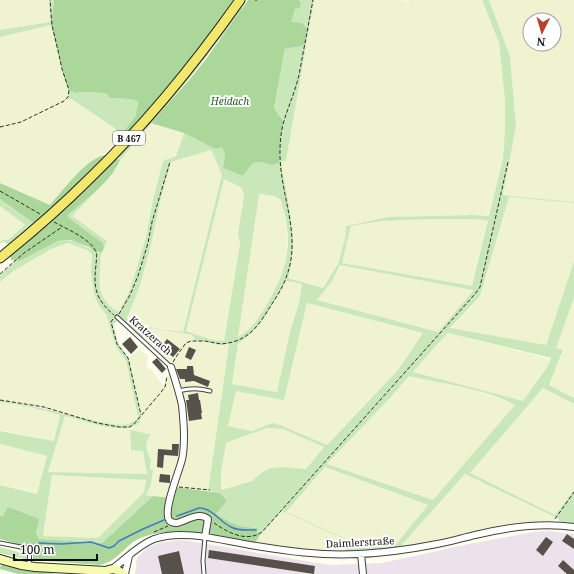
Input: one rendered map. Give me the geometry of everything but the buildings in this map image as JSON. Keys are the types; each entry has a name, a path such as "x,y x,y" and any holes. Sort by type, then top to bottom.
{"main road":[{"name":"B 467","path":"0,258 55,212 143,123 177,84 240,0"},
{"path":"0,559 42,568 84,572 119,570 124,574"}],"street":[{"name":"Kratzerach","path":"171,367 182,405 184,445 182,462 168,510 168,518 171,522 177,523 200,516 208,519"},
{"path":"205,537 208,519"},
{"name":"Daimlerstraße","path":"107,571 129,556 143,544 163,536 182,535 205,537 303,553 336,555 405,550 515,526 552,525 574,527"},
{"path":"361,554 362,574"},
{"path":"124,574 129,556"}],"lane":[{"name":"Kratzerach","path":"116,317 171,367"},
{"path":"178,391 200,388 210,391"},
{"path":"204,574 203,561 205,537"},
{"path":"0,543 30,550 29,566"}],"path":[{"path":"0,127 21,122 64,101 68,97 68,90 52,25 50,0"},
{"path":"0,400 44,407 96,423 119,427 130,427 165,387 168,372 174,359 186,343 200,340 225,344 239,340 249,334 264,317 287,277 291,258 292,234 290,215 280,165 282,131 287,111 300,75 313,0"},
{"path":"141,416 128,358 117,344 112,322 130,296 138,276 170,162"},
{"path":"208,519 226,531 234,534 251,537 262,532 475,294 480,287 508,162"},
{"path":"0,191 42,215"},
{"name":"Kratzerach","path":"53,221 78,235 95,248 97,257 95,281 96,291 103,305 116,317"},
{"path":"0,274 24,253 63,227"},
{"path":"174,486 210,490"},
{"path":"552,525 574,492"}],"shaded area":[{"path":"549,531 574,534 574,574 135,574 137,558 148,547 162,542 183,540 329,565 382,563 469,544 534,532"}],"green space":[{"path":"0,0 49,0 50,22 0,30"},
{"path":"49,0 54,0 51,25 0,37 0,30 50,22"},
{"path":"54,0 233,0 198,51 117,145 113,144 135,117 138,103 137,101 129,99 110,98 106,93 75,93 69,90 65,81 51,25"},
{"name":"Heidach","path":"248,0 299,0 301,3 300,8 295,9 291,22 302,23 307,29 304,45 285,49 274,108 283,121 280,139 279,162 273,165 259,162 253,163 243,176 223,168 225,155 222,147 215,149 184,133 151,123 206,59"},
{"path":"299,0 314,0 286,161 281,161 293,234 291,266 288,278 323,288 338,264 345,239 346,226 388,217 489,216 503,158 505,100 499,43 482,0 489,0 510,56 516,126 503,195 574,203 509,197 480,296 450,328 546,345 574,261 574,298 556,348 563,350 549,385 574,398 574,404 543,388 470,473 555,515 574,490 574,524 559,521 558,518 465,474 400,547 345,551 349,541 282,511 260,535 257,533 257,528 240,526 230,522 216,514 227,501 220,493 208,491 229,344 220,345 196,340 192,335 152,328 141,339 119,320 113,324 118,343 129,358 141,417 139,423 128,428 121,429 96,425 65,416 48,472 147,474 143,451 131,450 130,430 151,434 148,438 146,446 151,459 150,470 153,470 151,485 146,495 153,496 102,543 39,539 36,531 0,516 0,485 37,494 47,456 0,444 0,431 54,441 60,415 30,407 0,402 0,400 110,424 129,424 138,417 126,361 116,347 106,314 99,306 94,294 91,272 92,255 87,250 68,243 51,249 12,272 0,282 0,275 15,261 20,261 58,241 70,240 90,249 102,252 100,262 100,290 108,304 119,312 130,290 146,237 153,200 163,161 176,156 184,133 215,149 222,146 225,155 223,168 243,176 253,163 259,162 273,165 283,121 274,108 285,49 292,47 292,18 301,3","holes":["211,150 222,175 183,332 147,326 127,318 140,286 151,245 160,202 171,162","224,179 242,188 244,196 238,233 240,244 224,341 212,340 186,331","259,194 275,196 281,200 287,224 288,249 286,259 280,278 271,296 257,319 247,331 238,337","433,219 477,219 488,221 472,286 342,263 351,226 382,221","340,265 473,290 438,332 317,300 332,281","286,281 302,284 299,303 290,332 277,392 232,384 238,344 260,324","307,303 423,333 398,370 327,445 273,423 252,431 228,426 236,391 284,400","448,333 551,358 547,367 523,401 413,372","409,376 477,390 515,405 433,500 327,464","267,428 283,429 324,447 306,469 285,467 272,468 264,471 252,481 221,490 221,472 226,443","325,467 428,505 396,544 367,548 286,512","52,475 146,480 144,492 98,538 43,536"]},
{"path":"314,0 482,0 499,43 505,100 503,158 489,216 388,217 346,226 345,239 338,264 323,288 288,278 292,255 292,228 281,161 286,161"},
{"path":"489,0 574,0 574,202 503,195 516,126 510,56"},
{"path":"241,8 242,9 238,15 189,79 120,160 115,159 183,84"},
{"path":"51,25 65,81 69,90 68,98 122,133 106,152 76,174 50,205 0,183 0,37"},
{"path":"69,90 75,93 106,93 110,98 137,101 138,103 135,117 122,133 68,98"},
{"path":"151,123 184,133 176,156 163,161 153,200 146,237 130,290 119,312 104,301 98,282 101,254 107,241 72,216 116,169 120,160"},
{"path":"211,150 222,175 183,332 133,322 127,318 140,286 171,162"},
{"path":"104,155 108,156 36,222 32,222 0,199 0,183 50,205 82,169 89,163"},
{"path":"115,159 120,160 110,176 97,190 68,215 69,218 103,243 104,248 102,252 94,251 89,247 71,240 65,240 58,241 20,261 11,260 10,255 50,223"},
{"path":"224,179 242,188 244,196 238,233 240,244 224,341 211,340 186,331"},
{"path":"100,187 72,216 107,241 104,248 103,243 69,218 68,215"},
{"path":"258,194 275,196 281,200 287,227 287,253 283,271 275,290 259,319 245,333 238,337"},
{"path":"509,197 574,203 574,261 546,345 450,329 480,296"},
{"path":"0,199 32,222 36,222 10,246 3,241 0,244 0,242 4,239 8,240 25,225 0,206"},
{"path":"0,206 25,225 8,240 4,239 0,242"},
{"path":"477,219 488,221 472,286 342,263 351,226 382,221"},
{"path":"68,243 87,250 92,255 91,272 99,306 106,314 116,347 126,361 138,417 129,425 110,424 0,400 0,282 12,272 51,249"},
{"path":"341,265 474,290 438,332 316,300 332,281"},
{"path":"287,281 302,284 299,303 290,332 277,392 232,384 238,344 248,338"},
{"path":"574,298 574,398 549,385 563,351 556,348"},
{"path":"307,303 423,333 398,370 327,445 280,425 273,424 252,431 227,426 236,390 284,399"},
{"path":"152,328 192,335 220,345 229,344 208,491 176,488 172,498 146,495 151,485 153,471 150,470 151,459 146,449 146,443 150,434 143,434 134,430 133,427 141,417 129,358 139,349 148,356 146,365 149,369 151,369 164,387 170,369 141,339"},
{"path":"448,333 551,359 523,401 413,372"},
{"path":"409,376 473,389 516,405 433,500 327,464"},
{"path":"543,388 574,404 574,490 555,515 470,473"},
{"path":"0,402 30,407 60,415 54,441 0,431"},
{"path":"65,416 110,428 130,428 131,450 143,451 147,474 48,472"},
{"path":"267,428 283,429 324,447 306,469 285,467 264,471 252,481 221,490 221,472 226,443"},
{"path":"0,444 47,456 37,494 0,485"},
{"path":"325,467 428,505 396,544 367,548 302,519 349,541 345,551 306,551 255,543 281,511 286,512"},
{"path":"465,474 555,517 553,521 512,523 435,541 400,547"},
{"path":"52,475 146,480 144,492 98,538 43,536"},
{"path":"175,487 220,493 227,501 216,514 240,526 257,528 257,533 260,535 255,543 199,533 170,532 143,537 131,543 112,560 99,565 33,560 35,549 0,539 0,516 3,516 8,507 39,519 36,532 39,539 102,543 153,496 172,498"},
{"path":"0,547 29,555 28,560 0,553"},
{"path":"2,564 56,574 18,574 0,569"}],"waterway":[{"path":"177,516 203,508 211,512 227,525 234,528 256,530"},
{"path":"39,543 61,544 91,542 109,548 114,546 119,541 164,520"}]}
